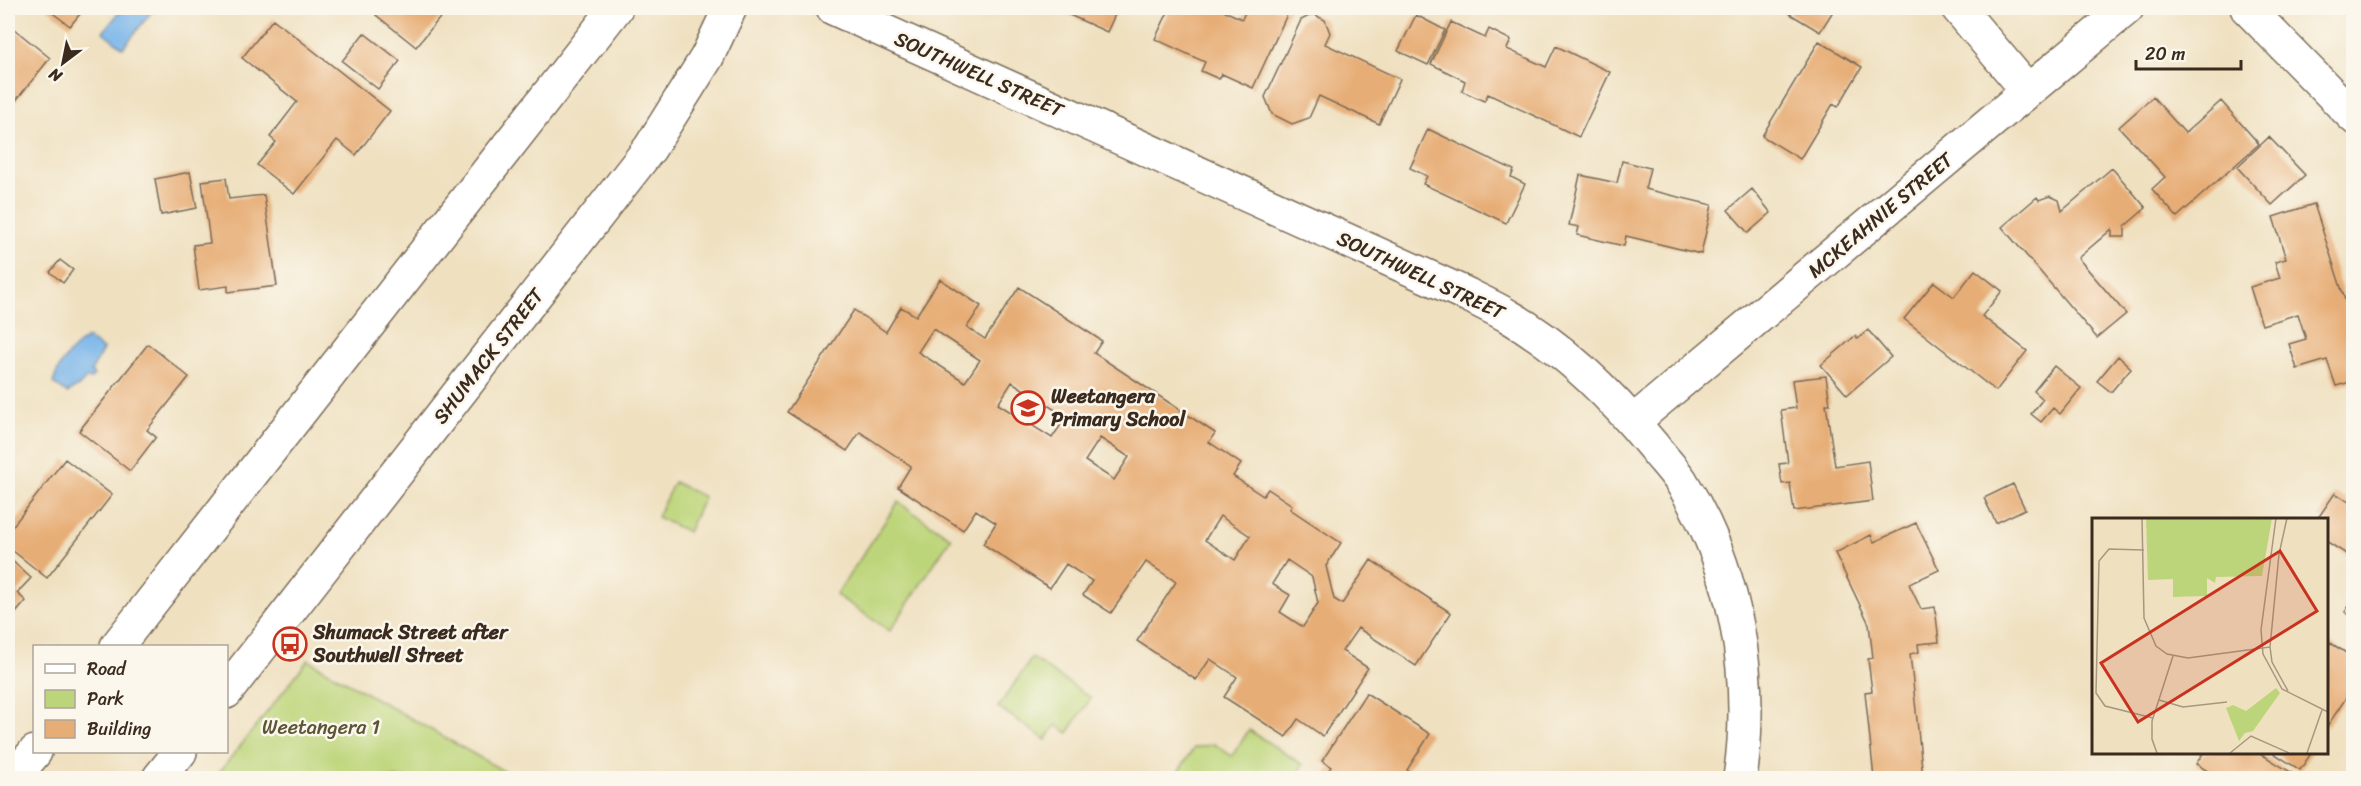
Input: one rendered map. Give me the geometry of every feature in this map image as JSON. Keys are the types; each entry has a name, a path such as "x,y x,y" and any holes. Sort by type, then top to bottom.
{"street":[{"path":"118,645 615,8"},
{"name":"SHUMACK STREET","path":"228,689 650,148 707,57 730,8"},
{"name":"SOUTHWELL STREET","path":"833,8 1457,290 1509,316 1540,337 1605,391 1680,480 1699,513 1728,585 1743,664 1745,747 1740,778"},
{"path":"1958,8 2028,91"},
{"name":"MCKEAHNIE STREET","path":"1633,422 2127,8"},
{"path":"2247,8 2354,117"},
{"path":"13,778 34,753"},
{"path":"159,778 179,753"}],"green space":[{"path":"674,482 704,497 688,532 657,517"},
{"path":"898,502 951,538 890,631 836,595"},
{"path":"1032,658 1091,698 1068,733 1056,725 1046,740 998,707"},
{"name":"Weetangera 1","path":"308,660 516,778 215,778"},
{"path":"1249,730 1303,765 1294,778 1174,778 1194,748 1214,744 1232,756"}],"water":[{"path":"123,8 153,10 123,48 103,32"},
{"path":"87,338 103,349 91,372 94,375 91,379 86,378 67,393 53,383 55,376 75,347"}],"building":[{"path":"46,8 85,8 70,26"},
{"path":"374,8 448,8 416,47 376,15 379,11"},
{"path":"1054,8 1118,8 1107,32"},
{"path":"1170,8 1218,8 1242,19 1247,8 1290,8 1253,88 1222,74 1219,79 1201,71 1205,62 1155,39"},
{"path":"1794,8 1835,8 1820,32 1790,14"},
{"path":"1313,14 1325,20 1330,33 1325,44 1400,79 1379,124 1319,96 1309,118 1292,124 1272,114 1265,97 1301,20"},
{"path":"1416,15 1445,30 1428,65 1398,51"},
{"path":"273,19 390,111 356,155 337,140 294,194 257,165 276,142 270,137 297,102 242,58"},
{"path":"1451,22 1485,38 1489,29 1511,40 1507,49 1546,67 1556,46 1610,72 1579,137 1488,94 1484,101 1462,91 1465,81 1431,64"},
{"path":"8,24 50,58 10,108 8,106"},
{"path":"364,33 400,61 378,89 342,61"},
{"path":"1819,41 1862,67 1838,107 1833,104 1800,159 1762,136"},
{"path":"2153,97 2185,133 2221,101 2259,144 2177,217 2152,189 2165,177 2119,127"},
{"path":"1428,129 1514,170 1511,177 1525,184 1506,223 1423,184 1427,176 1410,168"},
{"path":"2269,137 2305,175 2272,205 2237,167"},
{"path":"1622,161 1650,168 1645,189 1712,205 1701,254 1626,236 1624,246 1577,235 1579,227 1569,225 1580,175 1617,183"},
{"path":"2112,168 2146,208 2125,226 2125,237 2112,237 2112,229 2078,258 2126,314 2097,338 2002,227 2037,197 2039,200 2050,196 2059,200 2062,211"},
{"path":"190,172 197,208 161,215 155,179"},
{"path":"226,178 229,199 264,195 277,286 228,292 228,286 199,290 193,245 210,243 202,181"},
{"path":"1752,189 1771,213 1748,233 1728,210"},
{"path":"2314,204 2354,328 2354,381 2336,386 2327,360 2297,369 2289,344 2306,339 2298,314 2262,325 2250,287 2280,278 2275,262 2286,259 2273,217"},
{"path":"60,260 73,270 63,283 50,272"},
{"path":"1975,270 2002,291 1982,316 2027,351 1996,391 1904,319 1934,282 1954,297"},
{"name":"Weetangera Primary School","path":"940,279 981,306 967,327 985,339 1019,287 1102,341 1094,353 1215,433 1209,442 1241,464 1233,476 1263,496 1268,489 1292,505 1290,509 1341,543 1326,566 1334,599 1342,604 1371,560 1451,613 1416,666 1358,628 1342,651 1368,668 1323,736 1298,719 1286,737 1224,697 1237,677 1210,659 1196,680 1137,641 1176,582 1146,562 1111,613 1083,595 1092,581 1066,564 1050,588 983,544 996,523 976,510 963,530 898,487 911,466 860,432 847,451 787,412 854,310 886,332 901,307 916,316","holes":["933,329 980,360 965,382 918,352","1012,382 1066,417 1052,438 998,404","1100,438 1129,457 1114,480 1085,461","1220,516 1250,536 1235,560 1205,540","1287,560 1312,577 1318,603 1303,627 1280,612 1290,595 1272,584"]},
{"path":"1868,330 1891,357 1847,395 1821,365 1855,336 1858,339"},
{"path":"148,344 189,377 147,430 156,437 130,471 79,431"},
{"path":"2118,356 2131,368 2111,392 2097,381"},
{"path":"2054,366 2081,388 2060,414 2053,408 2041,422 2031,414 2043,399 2034,391"},
{"path":"1826,376 1830,404 1826,404 1835,466 1868,461 1873,501 1794,511 1790,483 1782,484 1779,464 1788,463 1781,410 1796,408 1792,380"},
{"path":"65,459 112,495 47,578 8,547 8,532"},
{"path":"2013,484 2025,509 1996,523 1984,498"},
{"path":"2335,493 2354,505 2354,559 2328,542 2328,518 2318,518"},
{"path":"1916,523 1939,570 1909,584 1921,609 1935,607 1939,642 1918,644 1919,652 1910,654 1923,777 1874,778 1865,692 1872,691 1868,659 1873,658 1869,624 1835,553 1871,535 1874,542"},
{"path":"8,557 31,578 17,593 26,601 8,622"},
{"path":"2354,598 2354,618 2345,612"},
{"path":"2328,641 2354,658 2354,686 2328,725"},
{"path":"1366,693 1430,734 1407,770 1419,778 1323,778 1331,767 1322,761"},
{"path":"2203,753 2260,753 2300,778 2219,778 2196,764"},
{"path":"2274,753 2311,753 2300,770"}],"place":[{"name":"Weetangera Primary School","path":"1028,408"},
{"name":"Shumack Street after Southwell Street","path":"290,644"}]}
